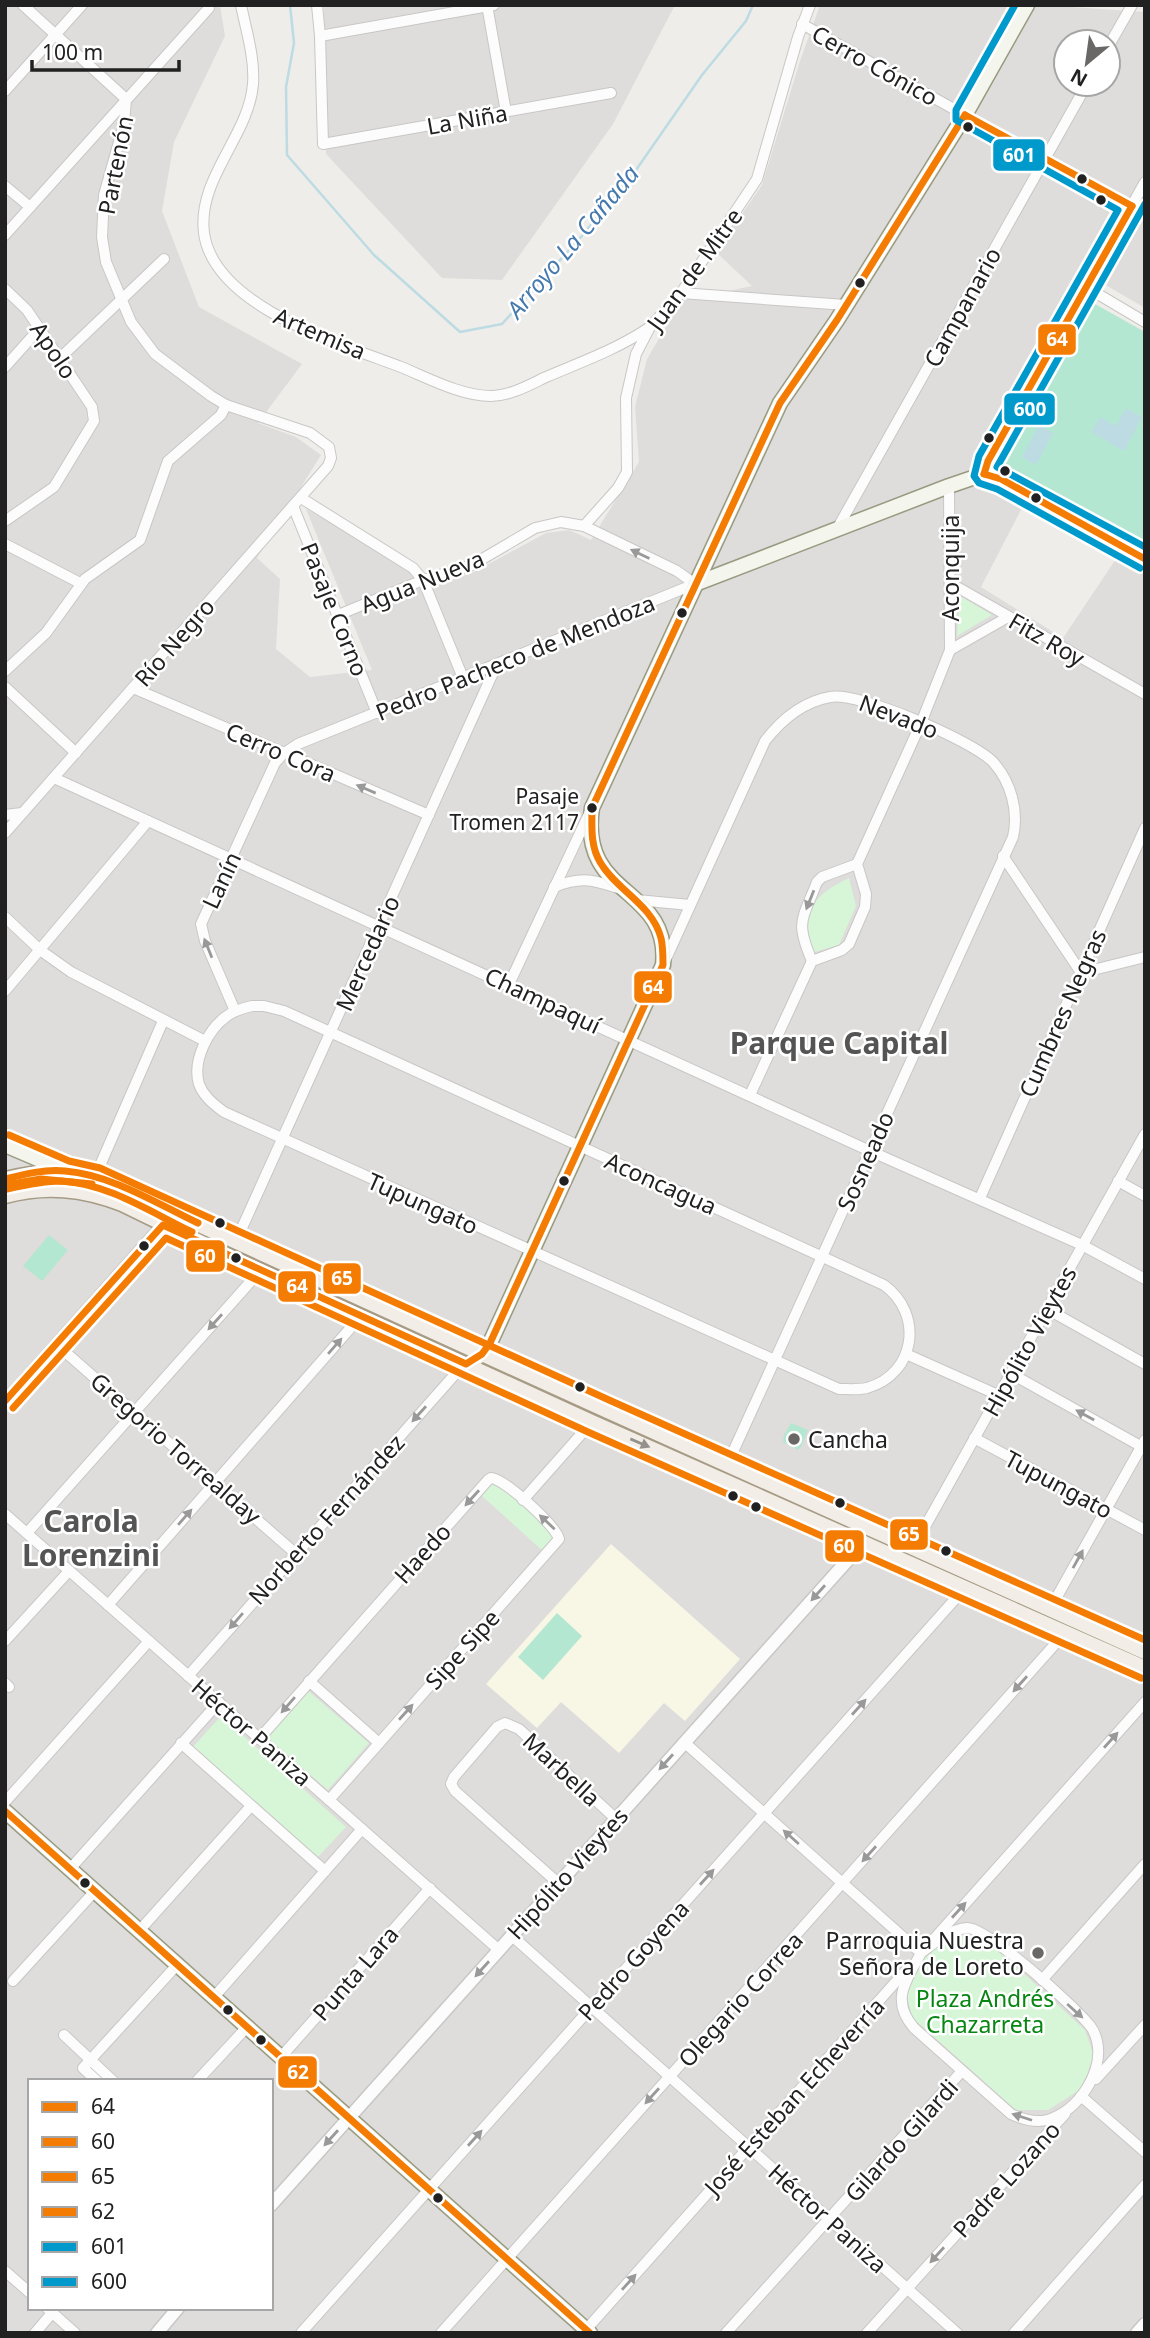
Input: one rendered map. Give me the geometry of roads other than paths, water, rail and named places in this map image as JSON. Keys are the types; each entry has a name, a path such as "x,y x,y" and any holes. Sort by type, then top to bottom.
{"main road":[{"path":"466,1364 482,1354 490,1343 663,964 664,950 652,914 609,877 594,852 590,838 592,808 780,403 846,305 965,115 1027,5"},
{"path":"984,474 1001,479 1145,559"},
{"name":"Pedro Pacheco de Mendoza","path":"695,584 984,474"},
{"path":"5,1145 66,1171 96,1178 172,1211 482,1354 1145,1652"},
{"path":"5,1179 42,1172 66,1171"},
{"path":"5,1196 41,1189 88,1193 122,1204 260,1271 592,1422 1145,1668"},
{"path":"5,1811 587,2332"}],"street":[{"path":"23,5 126,99"},
{"path":"5,91 82,5"},
{"name":"Artemisa","path":"241,5 251,55 253,84 248,106 208,195 204,233 214,263 254,301 290,324 458,390 489,396 511,392 620,346 650,327"},
{"path":"317,5 320,36 490,6 506,112"},
{"name":"Juan de Mitre","path":"584,526 625,478 628,464 628,384 636,354 650,327 681,293 757,179 802,24 810,5"},
{"path":"1119,28 1132,5"},
{"path":"5,236 209,8"},
{"name":"Cerro Cónico","path":"802,24 1045,160 1132,205"},
{"name":"La Niña","path":"320,36 323,144 611,93"},
{"name":"Campanario","path":"837,530 1079,98"},
{"name":"Partenón","path":"126,99 124,124 104,195 102,237 106,262 131,322 155,354 226,405 310,433 329,447"},
{"path":"984,474 988,461 1145,182"},
{"path":"5,186 30,207"},
{"path":"60,358 164,259"},
{"path":"1086,287 1145,322"},
{"name":"Apolo","path":"5,289 21,302 92,407 95,416 54,487 5,521"},
{"path":"681,293 846,305"},
{"path":"5,367 39,329"},
{"path":"5,671 46,634 80,583 140,540 168,461 221,415 226,405"},
{"name":"Río Negro","path":"5,833 328,466 331,458 329,447"},
{"name":"Aconquija","path":"857,864 921,723 950,650 949,486"},
{"path":"297,502 414,568 423,580 463,678"},
{"name":"Pasaje Corno","path":"297,502 377,713"},
{"name":"Agua Nueva","path":"338,615 423,580 471,565 543,525 568,522 584,526 677,571 695,584"},
{"path":"5,544 80,583"},
{"name":"Fitz Roy","path":"950,583 1145,694"},
{"name":"Pedro Pacheco de Mendoza","path":"283,754 298,744 695,584"},
{"name":"Aconquija","path":"950,650 1008,617"},
{"name":"Mercedario","path":"236,1241 497,664"},
{"path":"5,687 76,753"},
{"name":"Cerro Cora","path":"133,688 429,815"},
{"name":"Nevado","path":"663,964 765,741 791,713 831,697 846,696 879,706 978,750 992,762 1003,776 1016,817 1013,837 1003,856"},
{"name":"Lanín","path":"235,1011 205,941 201,924 275,763 283,754"},
{"name":"Champaquí","path":"54,778 870,1151 1082,1245 1145,1279"},
{"path":"509,984 592,808"},
{"path":"5,815 22,813"},
{"path":"5,991 148,821"},
{"name":"Cumbres Negras","path":"979,1198 1145,828"},
{"path":"1003,856 1080,971 1145,957"},
{"name":"Sosneado","path":"727,1465 1003,856"},
{"path":"750,1095 812,961 842,950 849,944 867,901 857,864 822,877 817,882 800,924 802,938 812,961"},
{"path":"554,887 581,879 594,880 624,890"},
{"path":"637,900 690,905"},
{"path":"5,917 40,950 71,972 205,1041 217,1024 235,1011"},
{"name":"Aconcagua","path":"235,1011 252,1006 284,1011 884,1285 901,1301 906,1310 909,1322 906,1354"},
{"path":"88,1193 163,1021"},
{"name":"Tupungato","path":"205,1041 198,1069 199,1084 212,1104 224,1112 839,1389 866,1388 880,1381 892,1373 906,1354"},
{"name":"Hipólito Vieytes","path":"913,1548 1145,1134"},
{"path":"1118,1181 1145,1196"},
{"path":"5,1401 172,1211"},
{"path":"27,1533 260,1271"},
{"path":"1047,1309 1145,1364"},
{"path":"108,1605 361,1317"},
{"name":"Gregorio Torrealday","path":"56,1344 295,1553"},
{"path":"906,1354 998,1395"},
{"name":"Norberto Fernández","path":"188,1676 466,1364"},
{"path":"1010,1373 1144,1445 1050,1609"},
{"path":"523,1500 592,1422"},
{"name":"Tupungato","path":"974,1438 1145,1530"},
{"name":"Haedo","path":"259,1739 488,1480 499,1479 523,1500"},
{"name":"Sipe Sipe","path":"329,1800 559,1539 556,1531 523,1500"},
{"name":"Héctor Paniza","path":"5,1514 499,1950"},
{"path":"864,1542 881,1533"},
{"name":"Hipólito Vieytes","path":"273,2198 349,2118 864,1542"},
{"path":"5,1641 69,1571"},
{"name":"Pedro Goyena","path":"301,2333 965,1588"},
{"name":"Olegario Correa","path":"441,2333 1065,1633"},
{"path":"5,1802 149,1641"},
{"path":"309,1681 379,1743"},
{"path":"70,1869 219,1702"},
{"name":"José Esteban Echeverría","path":"587,2332 1145,1702"},
{"name":"Marbella","path":"558,1883 455,1791 451,1784 489,1737 505,1723 519,1730 616,1819"},
{"path":"684,1742 921,1953"},
{"path":"181,1743 325,1871"},
{"path":"139,1931 251,1806"},
{"path":"214,1997 362,1829"},
{"path":"1042,1980 1145,1864"},
{"name":"Punta Lara","path":"281,2057 430,1888"},
{"path":"13,1981 95,1891"},
{"path":"969,1928 994,1939 1042,1980 1085,2020 1097,2041 1096,2075 1081,2096 1060,2114 1047,2120 1023,2119 1011,2114 962,2071 905,2017 902,1992 921,1953 955,1931 969,1928"},
{"name":"Héctor Paniza","path":"512,1936 957,2333"},
{"path":"90,2078 83,2068 177,1965"},
{"name":"Padre Lozano","path":"867,2333 1145,2025"},
{"path":"199,2079 247,2026"},
{"path":"64,2035 111,2079"},
{"name":"Gilardo Gilardi","path":"726,2333 962,2071"},
{"path":"1081,2096 1145,2152"},
{"path":"1014,2333 1145,2185"},
{"path":"5,2271 28,2291"},
{"path":"157,2333 176,2310"},
{"path":"35,2333 50,2311 75,2333"},
{"path":"1137,2333 1145,2325"}],"water":[{"path":"1126,408 1142,417 1124,451 1091,432 1100,417 1116,426"},
{"path":"1039,425 1053,433 1036,465 1022,457"}],"waterway":[{"name":"Arroyo La Cañada","path":"290,5 294,43 286,87 287,155 374,255 460,332 502,324 581,237 636,170 702,75 746,21 753,5"}],"place":[{"name":"Pasaje Tromen 2117","path":"592,808"},
{"name":"Cancha","path":"794,1439"},
{"name":"Parroquia Nuestra Señora de Loreto","path":"1038,1953"}],"district":[{"name":"Parque Capital","path":"839,1042"},
{"name":"Carola Lorenzini","path":"91,1537"}],"park label":[{"name":"Plaza Andrés Chazarreta","path":"985,2011"}]}
